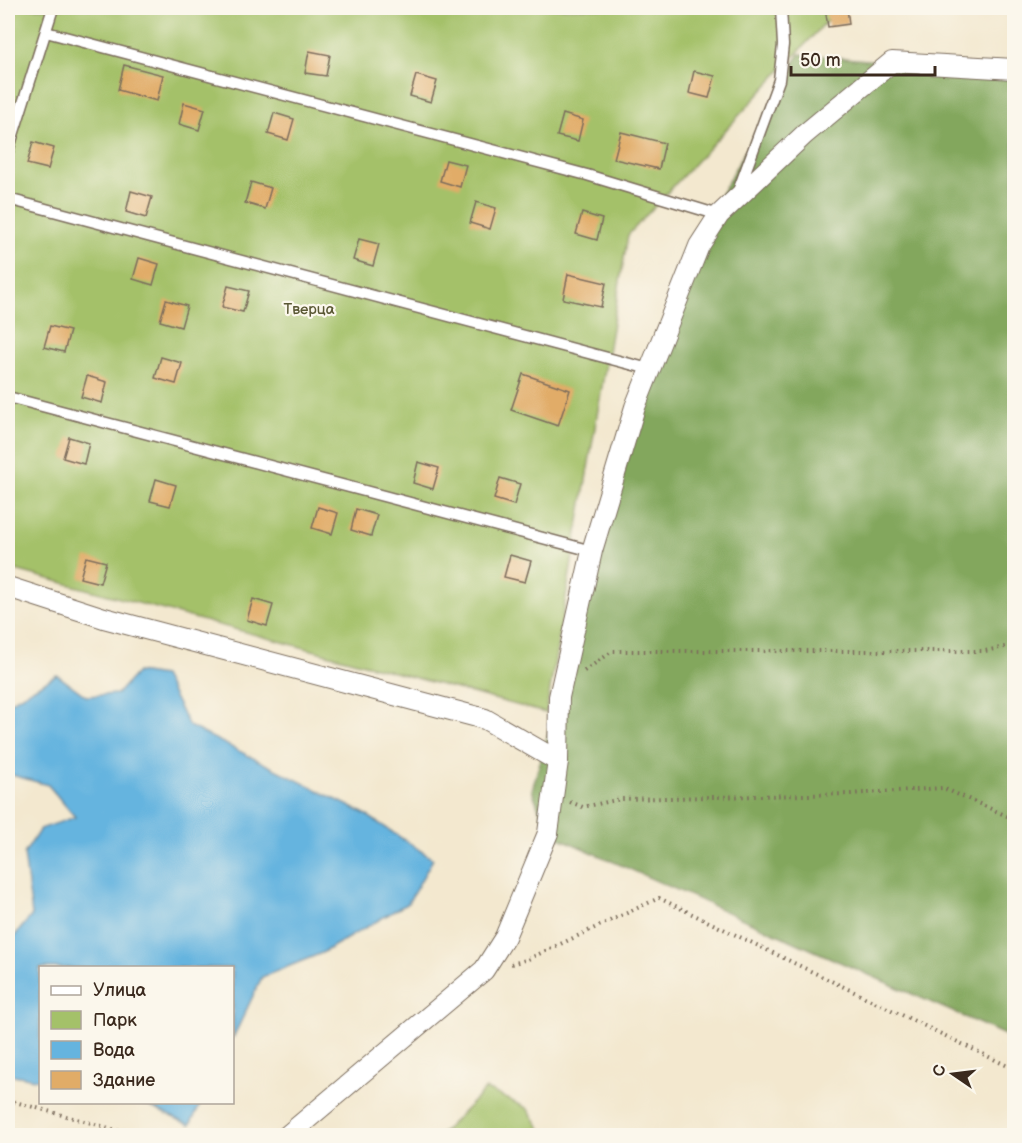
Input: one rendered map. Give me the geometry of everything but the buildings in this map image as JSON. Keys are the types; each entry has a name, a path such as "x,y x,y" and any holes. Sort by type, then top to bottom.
{"street":[{"path":"287,1136 484,970 505,937 548,833 558,761 559,697 592,551 649,369 699,246 718,215 814,127 892,62 1014,69"},
{"path":"8,587 104,618 485,719 558,761"}],"lane":[{"path":"8,151 53,8"},
{"path":"734,201 779,80 783,45 781,8"},
{"path":"46,32 587,175 718,215"},
{"path":"8,199 649,369"},
{"path":"8,397 592,551"}],"path":[{"path":"562,686 613,651 985,651 1014,645"},
{"path":"553,796 583,807 621,799 850,794 943,788 1014,819"},
{"path":"484,970 526,960 659,898 1014,1069"},
{"path":"8,1100 138,1136"}],"green space":[{"name":"Тверца","path":"8,8 839,8 628,235 546,713 8,568"},
{"path":"799,54 1014,73 1014,1039 548,833 532,790 684,261"},
{"path":"486,1089 527,1108 545,1135 440,1135"}],"water":[{"path":"137,672 163,676 189,726 365,814 433,859 408,903 322,953 262,977 234,1036 234,966 39,966 39,1080 8,1074 8,944 32,915 24,854 40,829 75,817 48,785 8,774 8,703 57,675 86,696 117,694"},
{"path":"144,1104 200,1104 190,1125"}]}
